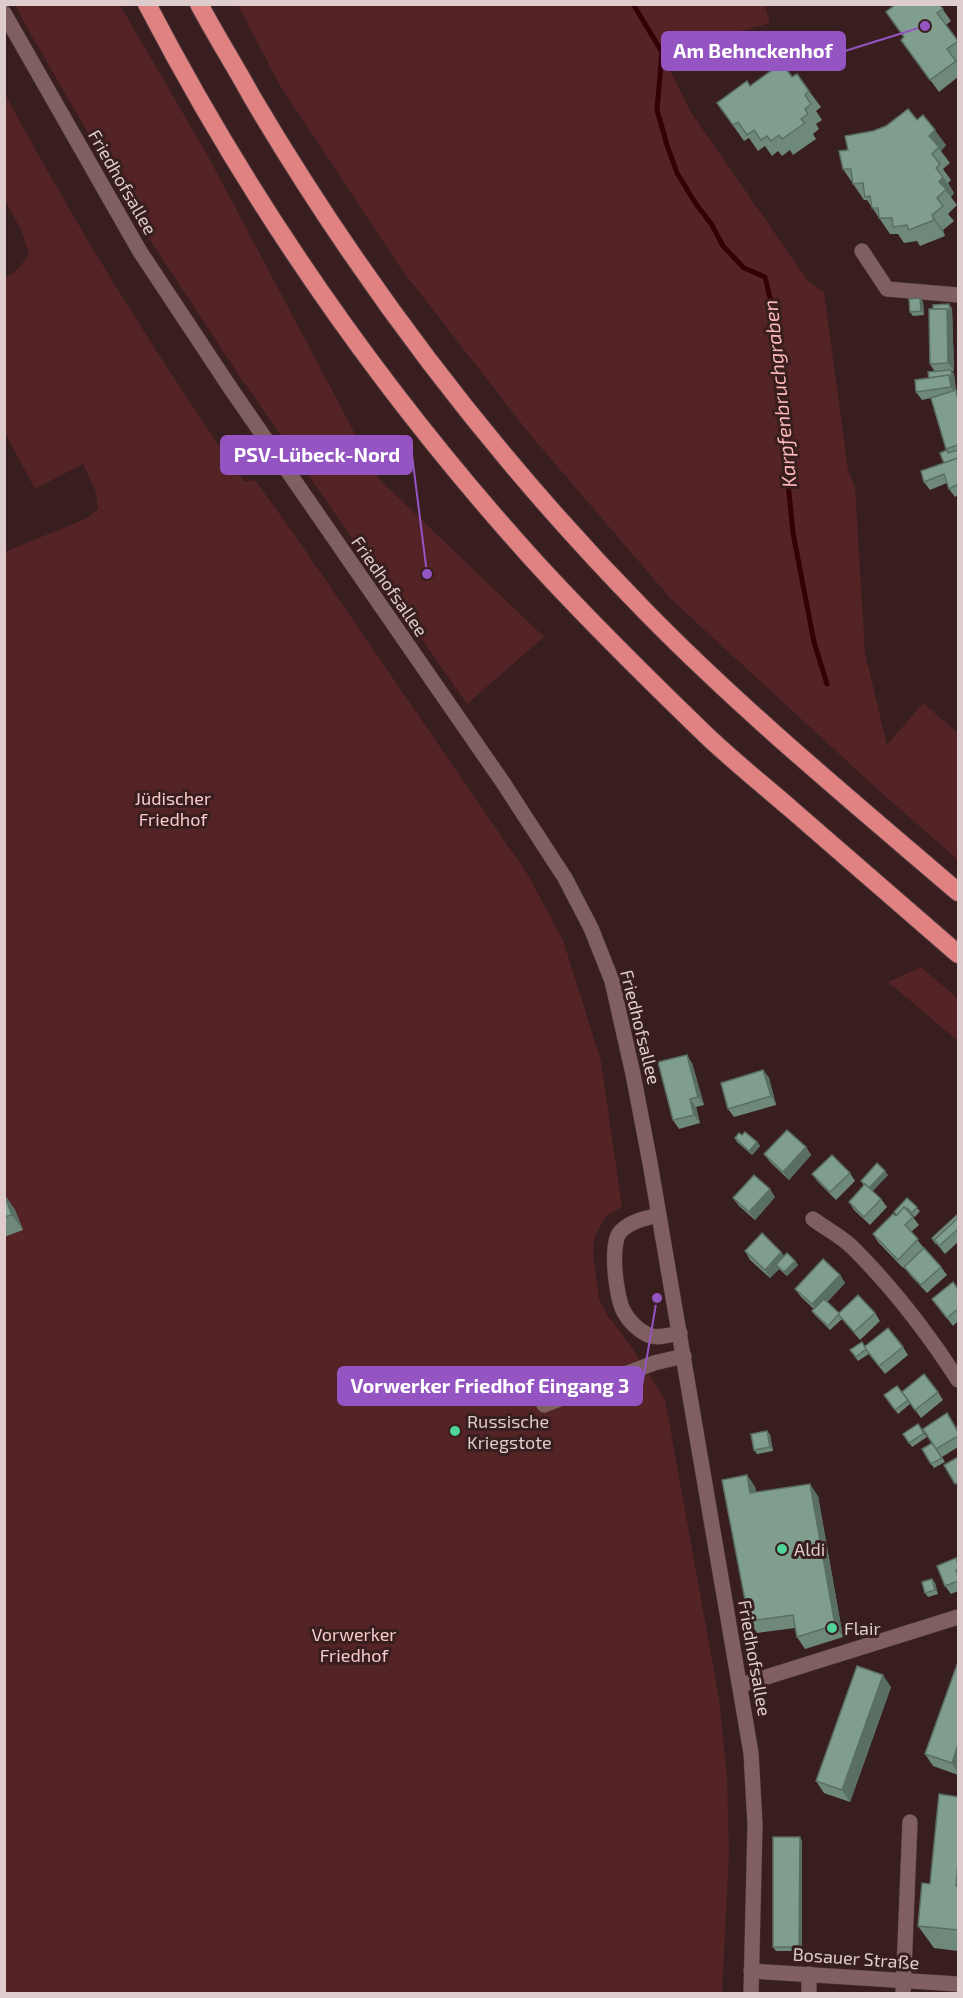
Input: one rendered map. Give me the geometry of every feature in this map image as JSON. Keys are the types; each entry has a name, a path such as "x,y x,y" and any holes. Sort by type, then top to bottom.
{"highway":[{"path":"147,4 173,56 251,186 331,308 442,453 492,512 544,571 708,737 958,954"},
{"path":"199,4 289,158 377,292 465,409 551,511 647,614 739,702 834,788 958,892"}],"street":[{"name":"Friedhofsallee","path":"4,13 139,250 231,389 504,784 565,878 591,928 612,981 633,1074 659,1215 751,1753 755,1824 751,1994"},
{"path":"862,251 887,289 958,295"},
{"path":"659,1215 639,1219 620,1232 614,1244 614,1262 623,1310 631,1322 649,1336 680,1333"},
{"path":"813,1219 853,1248 912,1316 939,1350 958,1380"},
{"path":"544,1405 654,1363 684,1356"},
{"path":"741,1684 958,1617"},
{"path":"903,1988 910,1822"},
{"name":"Bosauer Straße","path":"751,1971 879,1978 903,1988 958,1984"},
{"path":"809,1974 809,1994"}],"green space":[{"path":"15,5 120,5 209,158 379,479 544,637 467,704 241,378 153,245"},
{"path":"238,5 765,5 770,23 662,53 690,111 808,281 824,292 848,470 855,487 865,653 887,745 923,703 958,733 958,860 671,599 532,437 402,270 279,84"},
{"name":"Vorwerker Friedhof","path":"4,92 89,242 180,387 244,482 255,480 294,534 528,875 563,940 601,1061 622,1207 606,1216 595,1236 593,1253 599,1299 608,1316 629,1343 665,1399 719,1699 727,1777 729,1852 722,1993 5,1993 5,552 87,518 98,509 96,492 83,464 35,489 5,433 5,278 18,269 29,254 21,230 5,200"},
{"path":"921,967 958,999 958,1041 888,982"}],"building":[{"path":"896,4 939,4 943,9 937,13 958,41 947,49 956,61 930,80 901,40 904,37 886,12"},
{"path":"782,63 792,77 797,74 809,91 805,95 811,104 805,109 808,114 801,119 805,123 782,139 779,135 771,141 767,136 761,140 754,130 747,135 738,122 733,125 717,103 747,81 750,86"},
{"path":"908,109 917,120 923,115 935,130 929,136 939,147 932,154 940,164 936,168 943,177 939,182 946,189 937,198 943,206 932,215 934,220 909,230 907,225 893,227 892,218 879,218 878,208 872,208 870,196 865,197 863,183 853,184 851,169 843,169 839,151 848,150 845,136 886,126"},
{"path":"920,298 921,311 910,312 909,299"},
{"path":"949,304 950,313 947,309 933,309 933,305"},
{"path":"929,309 947,309 948,363 930,364"},
{"path":"951,370 952,379 949,375 929,378 928,372"},
{"path":"949,375 951,387 916,392 915,380"},
{"path":"956,390 958,445 946,449 931,398"},
{"path":"947,450 948,453 958,450 958,458 944,463 940,453"},
{"path":"958,458 958,484 949,489 944,474 924,482 921,471"},
{"path":"687,1055 698,1097 690,1099 694,1115 673,1120 658,1062"},
{"path":"763,1070 771,1096 728,1109 721,1083"},
{"path":"787,1130 806,1147 783,1172 764,1154"},
{"path":"745,1132 757,1142 749,1151 735,1138 739,1133 742,1135"},
{"path":"832,1155 850,1173 830,1192 812,1174"},
{"path":"877,1163 885,1171 869,1188 861,1181"},
{"path":"754,1175 770,1189 749,1212 733,1198"},
{"path":"865,1184 881,1199 864,1217 849,1202"},
{"path":"4,1195 12,1215 4,1217"},
{"path":"907,1198 917,1207 912,1213 904,1207 897,1215 894,1212"},
{"path":"904,1207 913,1217 905,1225 918,1239 898,1260 873,1234 893,1214 896,1216"},
{"path":"958,1214 958,1218 934,1240 936,1244 932,1238"},
{"path":"958,1218 958,1229 939,1246 934,1240"},
{"path":"762,1233 781,1252 765,1270 745,1251"},
{"path":"924,1248 941,1267 921,1285 904,1267"},
{"path":"787,1253 795,1261 784,1272 776,1265"},
{"path":"823,1259 840,1275 812,1304 795,1289"},
{"path":"953,1282 958,1289 958,1309 947,1318 932,1299"},
{"path":"858,1295 875,1313 854,1332 838,1314"},
{"path":"824,1299 839,1313 828,1326 812,1311"},
{"path":"888,1328 903,1347 879,1366 864,1347"},
{"path":"862,1342 866,1349 856,1357 850,1350"},
{"path":"924,1374 938,1392 915,1410 902,1392"},
{"path":"897,1386 908,1400 895,1410 884,1395"},
{"path":"947,1413 958,1436 936,1449 923,1429"},
{"path":"918,1424 924,1433 909,1443 903,1434"},
{"path":"767,1431 770,1447 754,1450 751,1434"},
{"path":"932,1443 942,1458 931,1464 922,1449"},
{"path":"958,1457 958,1482 955,1484 944,1465"},
{"path":"747,1475 750,1493 810,1484 835,1625 797,1637 793,1615 749,1621 722,1480"},
{"path":"956,1558 958,1581 945,1586 937,1566"},
{"path":"932,1579 935,1590 925,1593 922,1582"},
{"path":"958,1662 958,1744 952,1763 925,1754"},
{"path":"857,1666 883,1675 842,1790 816,1781"},
{"path":"939,1794 958,1797 956,1886 958,1887 958,1930 918,1926 922,1883 930,1884"},
{"path":"773,1837 800,1837 799,1947 773,1947"}],"waterway":[{"name":"Karpfenbruchgraben","path":"633,4 662,52 657,110 677,173 712,225 723,246 744,268 765,277 773,310 793,533 814,642 827,684"}],"place":[{"name":"Am Behnckenhof","path":"925,26"},
{"name":"PSV-Lübeck-Nord","path":"427,574"},
{"name":"Vorwerker Friedhof Eingang 3","path":"657,1298"},
{"name":"Russische Kriegstote","path":"455,1431"},
{"name":"Aldi","path":"782,1549"},
{"name":"Flair","path":"832,1628"}],"park label":[{"name":"Jüdischer Friedhof","path":"173,808"}]}
